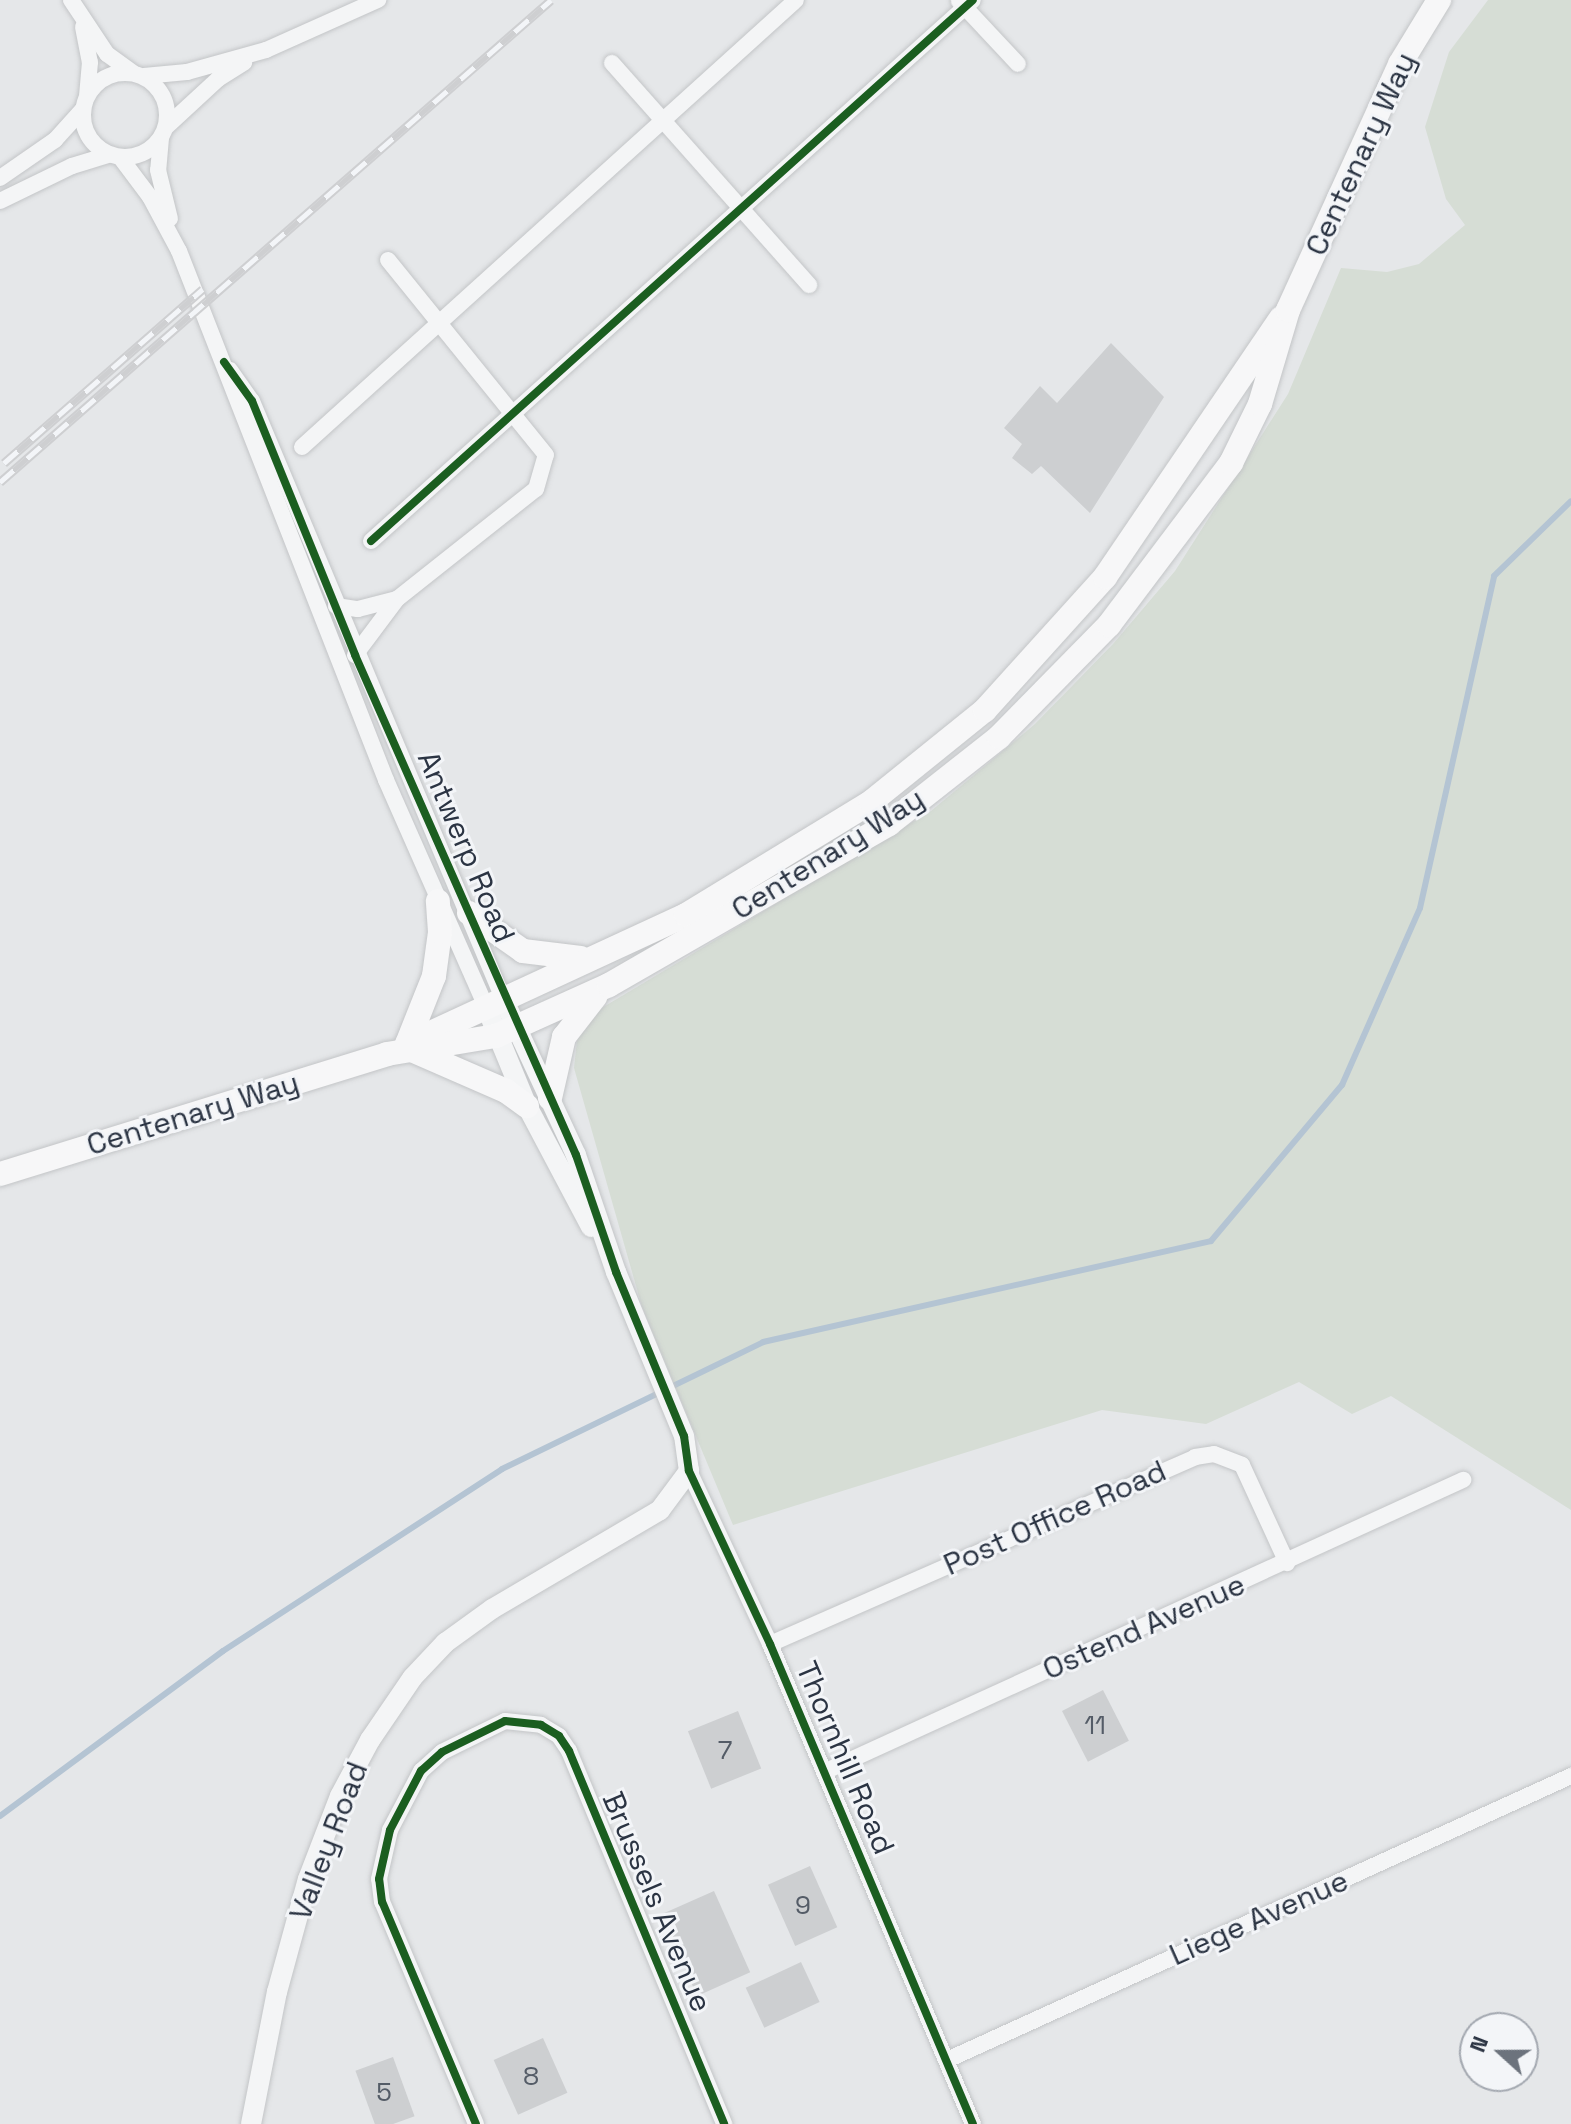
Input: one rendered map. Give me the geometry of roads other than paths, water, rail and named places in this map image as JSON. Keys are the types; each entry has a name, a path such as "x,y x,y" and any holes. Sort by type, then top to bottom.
{"main road":[{"name":"Centenary Way","path":"0,1174 402,1049 506,1032 609,985 889,824 999,737 1109,625 1231,463 1260,404 1288,310 1400,64 1439,0"},
{"name":"Centenary Way","path":"402,1049 493,1000 686,915 871,802 985,710 1105,577 1288,310"},
{"path":"438,901 440,932 434,976 402,1049 538,1102 573,1020 609,985"},
{"path":"469,913 523,951 589,958"}],"street":[{"path":"71,0 82,21 107,54 138,75 166,102 164,132"},
{"path":"0,201 72,166 115,156 142,154 218,79 266,50 378,0"},
{"path":"302,447 796,0"},
{"path":"371,541 742,211 966,2 1018,64"},
{"path":"82,21 90,62 84,104 86,132 115,156"},
{"path":"0,178 55,140 110,75 187,72 266,50"},
{"path":"612,63 809,285"},
{"name":"Antwerp Road","path":"164,132 160,185 179,251 224,362 236,407 438,901 493,1000"},
{"name":"Antwerp Road","path":"115,156 150,197 179,251"},
{"path":"355,655 397,599 536,489 546,455 516,413 388,260"},
{"name":"Antwerp Road","path":"224,362 252,401 355,655 469,913 493,1000 506,1032 616,1272 673,1414"},
{"path":"336,606 358,609 397,599"},
{"name":"Thornhill Road","path":"673,1414 690,1455 689,1471 770,1644 973,2124"},
{"name":"Post Office Road","path":"770,1644 1195,1457 1214,1454 1242,1465 1287,1563"},
{"name":"Valley Road","path":"251,2124 277,1992 308,1879 340,1796 370,1740 413,1677 445,1643 492,1609 660,1510 689,1471"},
{"name":"Ostend Avenue","path":"824,1772 1463,1480"},
{"name":"Brussels Avenue","path":"476,2124 382,1902 379,1879 390,1830 421,1771 477,1733 505,1721 523,1721 559,1736 569,1751 724,2124"},
{"name":"Liege Avenue","path":"947,2060 1571,1776"}],"waterway":[{"path":"0,1816 223,1651 502,1469 763,1342 1211,1241 1342,1085 1420,908 1494,576 1571,501"}],"railway":[{"path":"0,482 551,0"},
{"path":"4,463 203,289"}]}
